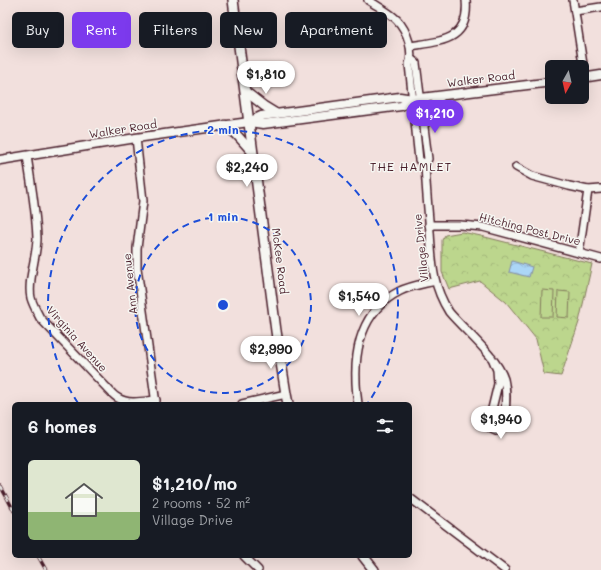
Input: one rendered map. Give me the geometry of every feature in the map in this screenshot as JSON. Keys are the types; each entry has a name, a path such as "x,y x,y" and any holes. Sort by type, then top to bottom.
{"main road":[{"name":"McKee Road","path":"233,0 276,332 288,402"},
{"path":"365,558 374,570"}],"street":[{"path":"368,0 394,17 400,23 407,37 410,46 411,59 409,64 417,99"},
{"path":"410,46 441,42 456,34 462,28 464,22 467,6 466,0"},
{"path":"573,0 582,60"},
{"path":"575,10 601,7"},
{"path":"589,77 601,75"},
{"name":"Walker Road","path":"249,122 261,116 400,97 417,99 545,83"},
{"path":"245,91 277,114"},
{"path":"425,130 430,109 442,96"},
{"name":"Walker Road","path":"0,160 225,125 249,122 263,124 401,106 417,99"},
{"name":"Village Drive","path":"417,99 425,130 428,159 424,164"},
{"name":"Village Drive","path":"417,99 420,160 424,164 435,281 449,312 492,358 503,378 507,396 504,424 501,429 496,431 491,429 488,425 498,384 497,370 492,358"},
{"path":"225,125 253,153"},
{"name":"Ann Avenue","path":"136,138 143,201 137,248 137,268 156,402"},
{"name":"Virginia Avenue","path":"27,156 36,225 37,252 30,291 31,299 40,318 117,398 131,402 156,402"},
{"path":"516,167 532,176 580,189 601,189"},
{"path":"579,253 588,190"},
{"name":"Hitching Post Drive","path":"429,225 460,224 483,227 601,259"},
{"path":"358,402 356,377 358,347 362,333 368,321 382,303 400,291 435,281"},
{"path":"251,402 286,394"},
{"path":"412,500 505,570"},
{"path":"246,558 258,570"}],"green space":[{"path":"462,232 592,264 579,322 561,376 544,374 536,339 506,302 480,281 449,289 442,272 442,240 445,235"},
{"path":"542,290 554,291 553,317 541,317"},
{"path":"558,291 570,292 569,318 557,317"}],"water":[{"path":"512,261 532,267 529,277 509,272"}],"railway":[{"path":"0,485 12,507"},
{"path":"39,558 46,570"}],"district":[{"name":"THE HAMLET","path":"411,167"}]}
